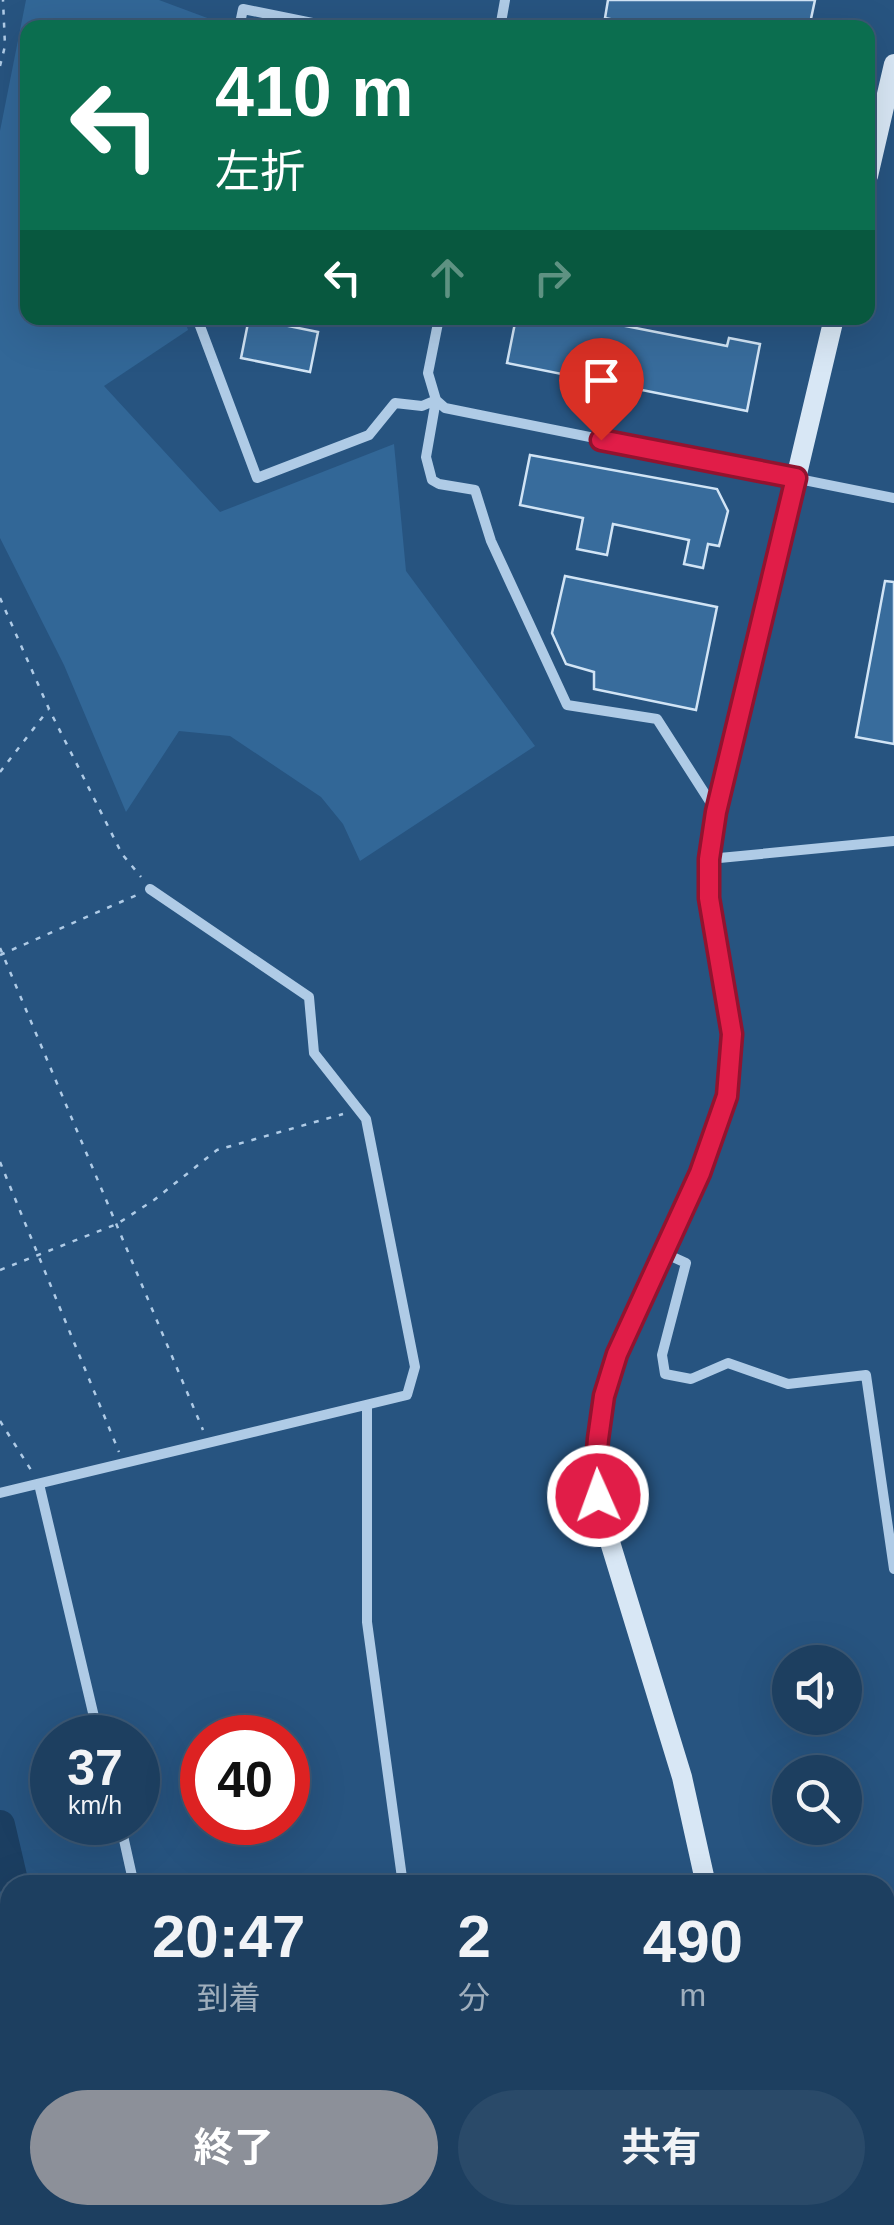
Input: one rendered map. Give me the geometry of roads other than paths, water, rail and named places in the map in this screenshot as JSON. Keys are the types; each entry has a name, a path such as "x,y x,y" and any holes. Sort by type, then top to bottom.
{"street":[{"path":"241,20 243,8 299,20"},
{"path":"875,146 894,64"},
{"path":"200,325 257,478 369,435 394,403 422,406 436,400"},
{"path":"438,325 428,373 436,400 426,457 432,480 474,490 490,541 567,705 657,720 716,812"},
{"path":"704,1875 682,1777 602,1516 595,1476 604,1396 617,1354 700,1173 727,1096 732,1034 712,923 709,859 716,812 832,325"},
{"path":"436,400 445,408 894,498"},
{"path":"709,859 894,842"},
{"path":"0,1493 407,1395 414,1367 366,1119 314,1053 309,997 150,889"},
{"path":"663,1253 686,1263 662,1355 665,1374 691,1380 728,1363 788,1384 866,1375 894,1570"},
{"path":"366,1405 367,1622 401,1875"},
{"path":"40,1484 95,1715"},
{"path":"125,1845 132,1875"}],"waterway":[{"path":"0,1825 12,1875"}]}
